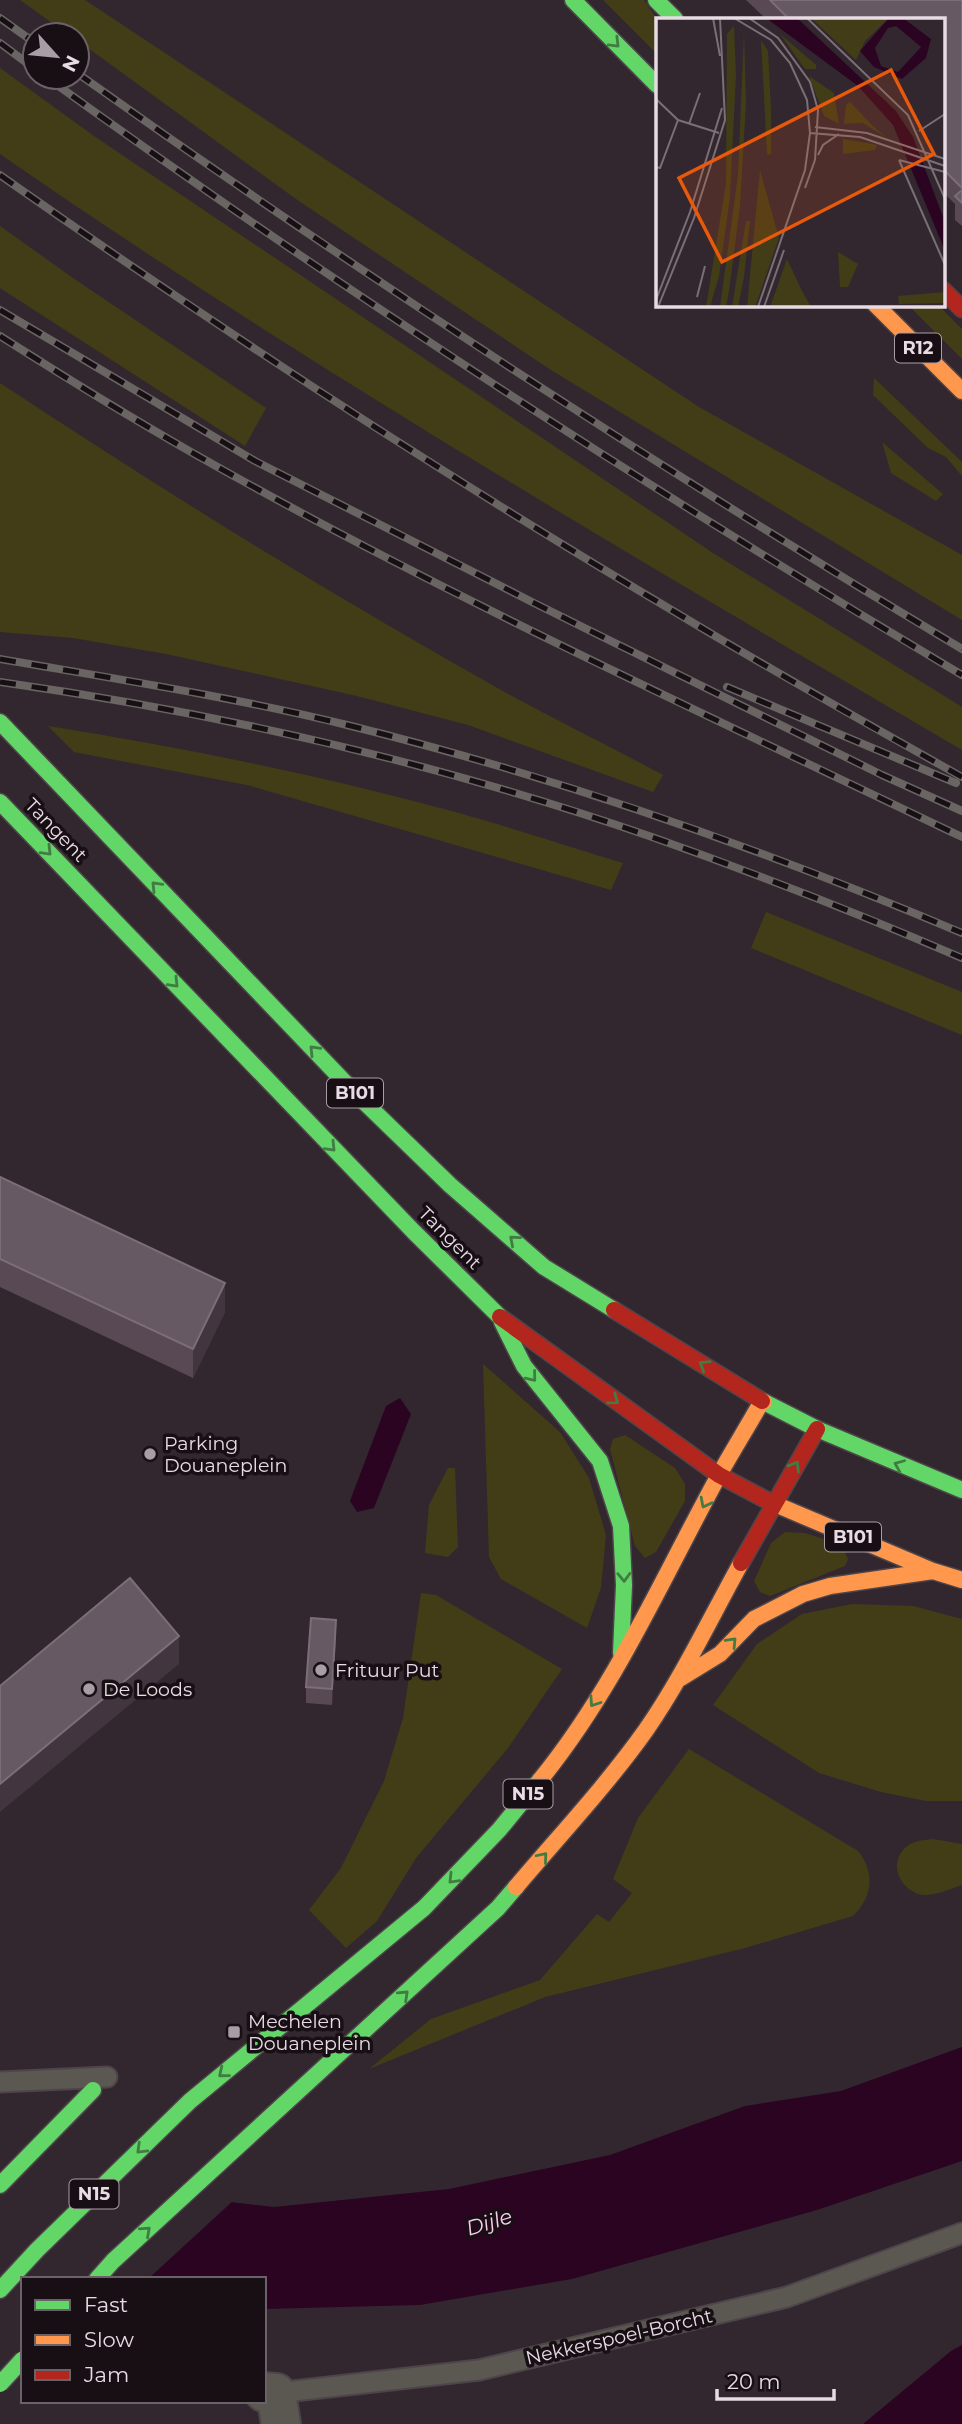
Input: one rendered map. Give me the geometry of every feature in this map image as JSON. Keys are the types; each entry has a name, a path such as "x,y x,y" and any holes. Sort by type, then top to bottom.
{"main road":[{"path":"573,0 656,84"},
{"path":"656,0 674,18"},
{"path":"944,291 962,309"},
{"name":"R12","path":"877,306 962,391"},
{"name":"Tangent","path":"0,722 338,1075 450,1185 544,1266 762,1401 817,1429 962,1490"},
{"name":"Tangent","path":"0,802 404,1222 500,1317 719,1475 773,1503 933,1571 962,1580"},
{"path":"500,1317 524,1366 600,1461 621,1526 624,1585 621,1663"},
{"name":"N15","path":"0,2290 37,2250 190,2101 424,1908 499,1830 549,1769 621,1663 719,1475 762,1401"},
{"name":"N15","path":"99,2277 113,2261 498,1909 618,1768 677,1681 773,1503 817,1429"},
{"path":"677,1681 720,1654 754,1619 803,1594 830,1586 933,1571"},
{"path":"0,2185 100,2083"},
{"path":"0,2384 21,2361"}],"street":[{"path":"0,2371 21,2372"}],"lane":[{"path":"0,2082 100,2083"},
{"name":"Nekkerspoel-Borcht","path":"274,2403 479,2371 787,2297 962,2233"}],"shaded area":[{"path":"20,0 85,0 699,407 962,555 962,620 551,370 296,199 91,50 91,21 49,21"},
{"path":"603,0 644,0 656,18 656,53"},
{"path":"0,68 21,83 21,91 32,91 94,136 713,553 962,707 962,750 355,387 117,234 0,154"},
{"path":"0,226 266,408 245,446 0,288"},
{"path":"909,306 939,306 962,329 962,359"},
{"path":"874,378 962,462 962,476 946,457 928,448 873,395"},
{"path":"0,383 189,505 382,622 512,696 663,775 653,792 468,725 357,696 166,654 73,638 0,632"},
{"path":"882,442 943,494 936,501 891,473"},
{"path":"48,726 197,752 346,784 466,815 623,863 611,890 247,785 74,752"},
{"path":"766,912 962,992 962,1035 751,948"},
{"path":"483,1364 560,1432 589,1478 606,1535 601,1588 587,1628 501,1579 489,1557"},
{"path":"625,1435 675,1468 685,1484 685,1501 656,1552 645,1558 635,1546 610,1449 613,1439"},
{"path":"448,1468 455,1468 458,1547 448,1557 425,1553 429,1505"},
{"path":"785,1532 805,1533 842,1545 848,1559 845,1566 770,1596 760,1592 754,1581 771,1543"},
{"path":"421,1593 436,1595 562,1669 508,1748 416,1858 377,1921 346,1948 309,1910 341,1868 384,1781 403,1718"},
{"path":"852,1604 913,1606 962,1619 962,1801 926,1801 881,1792 819,1773 713,1705 757,1644 802,1614"},
{"path":"689,1749 858,1851 869,1876 868,1893 860,1909 853,1916 745,1948 545,1997 369,2069 431,2019 540,1980 597,1914 609,1922 632,1893 613,1879 638,1818"},
{"path":"933,1839 962,1844 962,1885 924,1895 910,1890 904,1884 897,1864 903,1850 909,1845"}],"water":[{"path":"400,1398 411,1414 374,1508 357,1512 350,1501 386,1406"},
{"name":"Dijle","path":"962,2047 962,2161 817,2210 572,2279 420,2305 266,2309 266,2277 23,2277 0,2175 274,2207 449,2189 610,2155 745,2106 841,2091"},
{"path":"962,2345 962,2424 863,2424 951,2351"}],"pier":[{"path":"0,2172 235,2199 150,2277 21,2277 21,2279 0,2283"}],"building":[{"path":"770,0 962,0 962,188 944,170 944,18 788,18"},
{"path":"962,190 962,203 955,196"},
{"path":"0,1177 225,1283 193,1349 0,1259"},
{"name":"De Loods","path":"130,1578 179,1636 0,1784 0,1686"},
{"name":"Frituur Put","path":"311,1618 336,1620 332,1689 306,1687"}],"railway":[{"path":"0,18 21,33"},
{"path":"0,43 21,59"},
{"path":"91,83 294,224 514,370 737,512 962,649"},
{"path":"65,91 270,235 497,387 728,533 962,675"},
{"path":"0,175 168,291 510,512 754,659 962,777"},
{"path":"0,310 255,461 532,602 882,775 962,811"},
{"path":"0,336 191,452 381,555 573,651 962,837"},
{"path":"0,659 261,706 426,745 582,792 736,844 962,933"},
{"path":"0,682 247,725 492,786 691,851 847,910 962,958"},
{"path":"727,687 956,783"}],"traffic: fast":[{"path":"573,0 656,84"},
{"path":"656,0 674,18"},
{"path":"0,722 356,1094 450,1185 544,1267 614,1310"},
{"path":"0,802 414,1232 500,1317"},
{"path":"502,1322 524,1366 600,1461 621,1526 624,1585 621,1653"},
{"path":"764,1402 817,1429 962,1490"},
{"path":"0,2290 37,2250 190,2101 424,1908 499,1830 540,1780"},
{"path":"99,2277 498,1908 516,1887"},
{"path":"0,2185 93,2090"},
{"path":"0,2384 21,2361"}],"traffic: slow":[{"path":"877,306 962,391"},
{"path":"540,1780 567,1745 615,1670 719,1475 762,1401 764,1402"},
{"path":"770,1502 933,1571 962,1580"},
{"path":"516,1887 646,1730 684,1669 741,1563"},
{"path":"681,1678 720,1654 754,1619 803,1594 830,1586 933,1571"}],"traffic: jam":[{"path":"944,291 962,309"},
{"path":"614,1310 762,1401"},
{"path":"500,1317 719,1475 770,1502"},
{"path":"741,1563 817,1429"}],"place":[{"name":"Parking Douaneplein","path":"150,1454"},
{"name":"Frituur Put","path":"321,1670"},
{"name":"De Loods","path":"89,1689"},
{"name":"Mechelen Douaneplein","path":"234,2032"}]}
